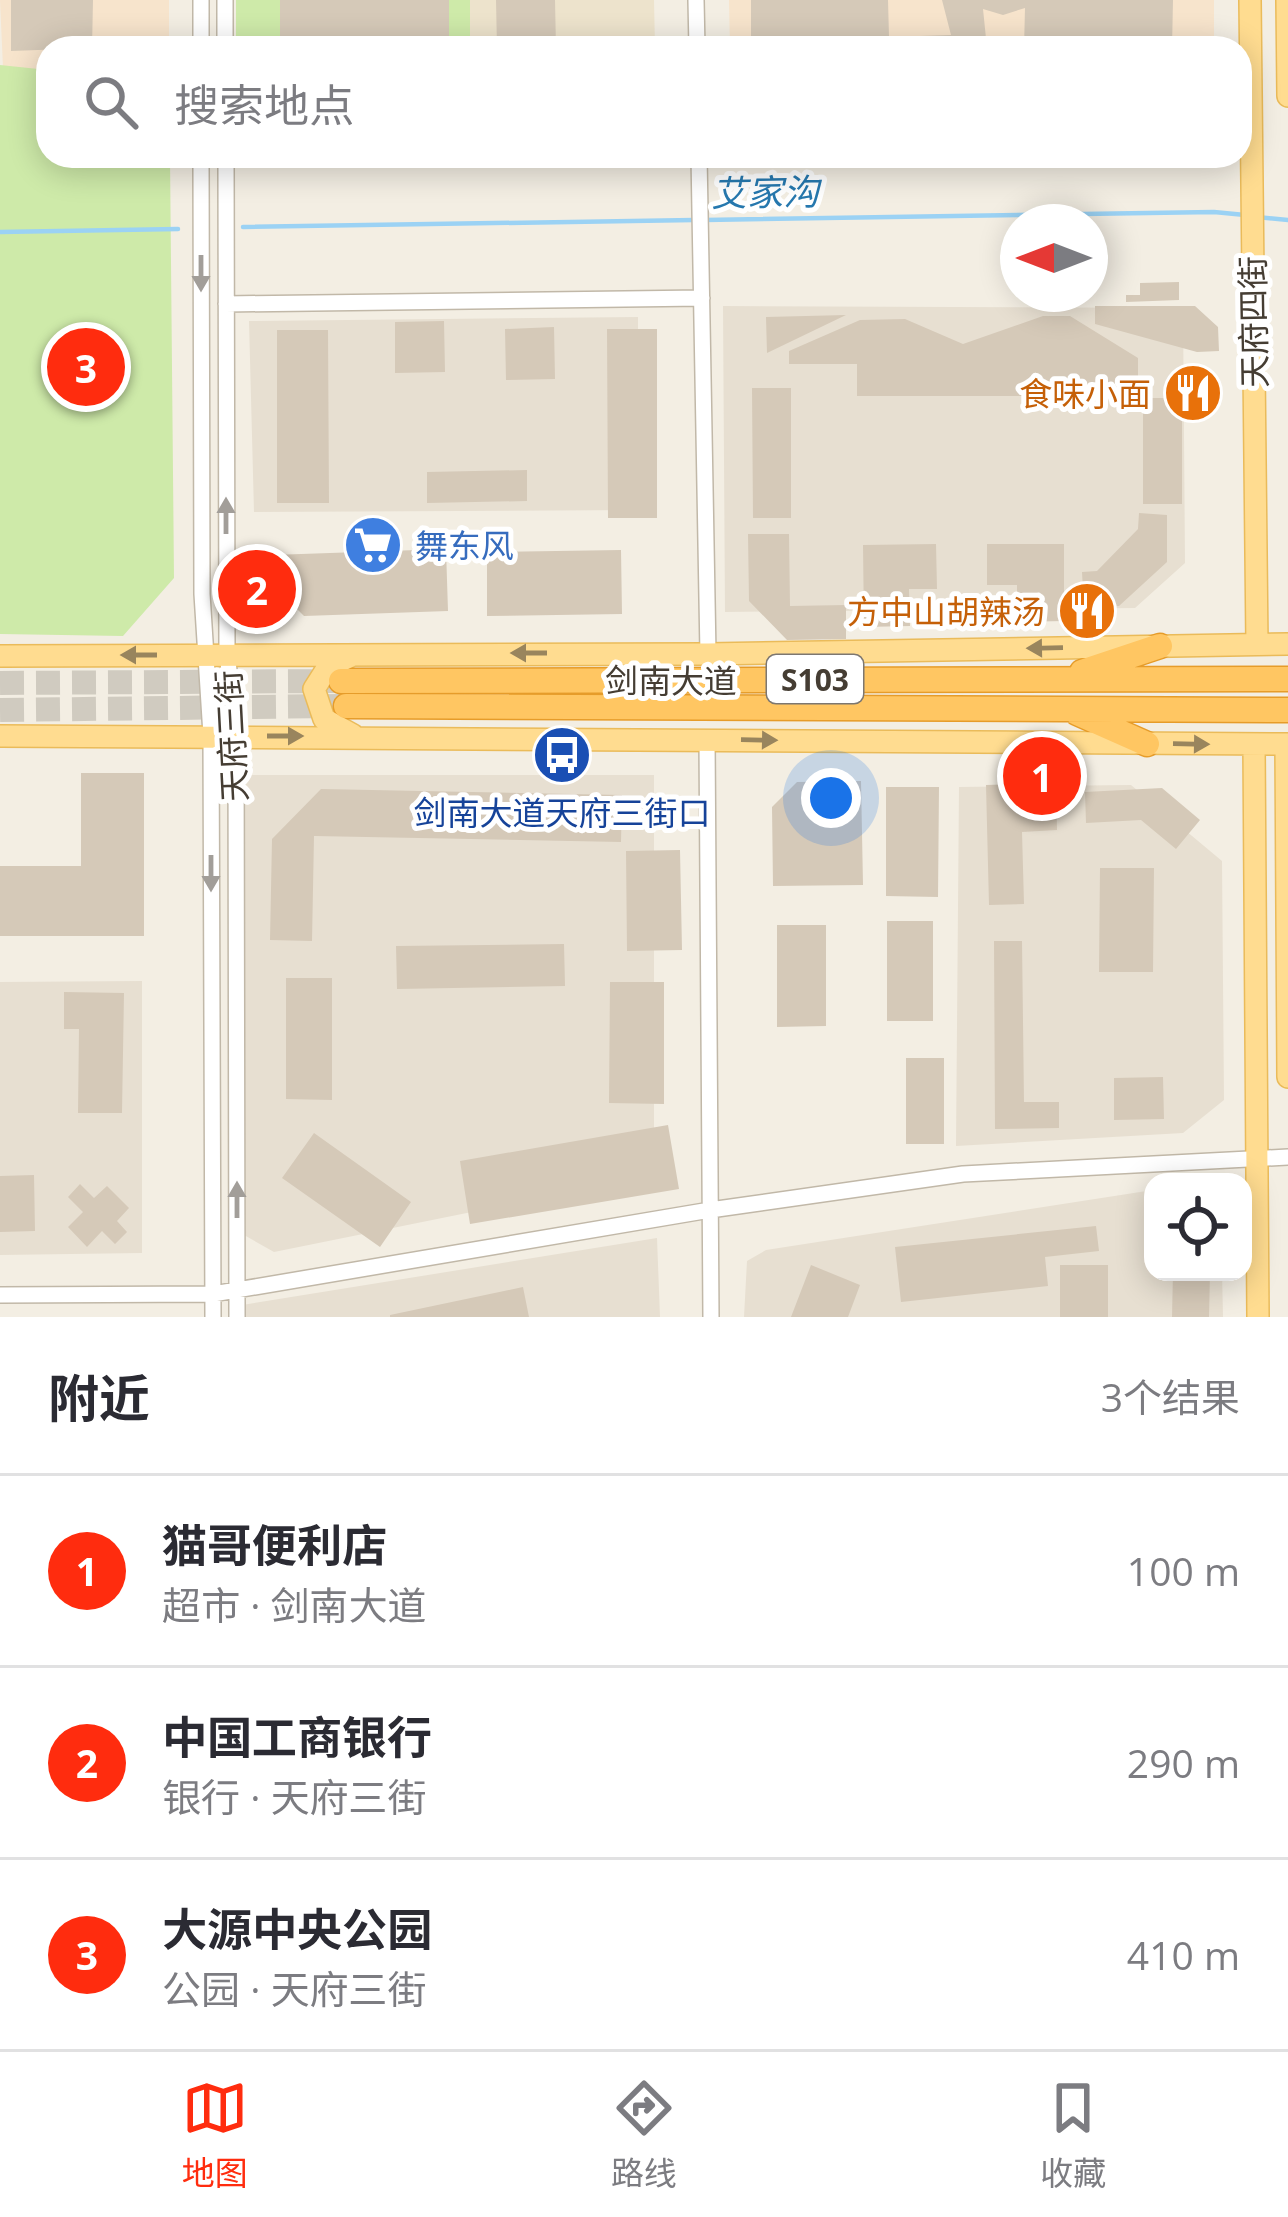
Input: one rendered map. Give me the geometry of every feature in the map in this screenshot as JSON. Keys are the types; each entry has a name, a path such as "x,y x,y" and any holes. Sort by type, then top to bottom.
{"highway":[{"path":"1062,679 1160,646"},
{"name":"剑南大道","path":"1288,679 344,693 1288,710"},
{"path":"1064,707 1148,744"}],"main road":[{"name":"天府四街","path":"1250,0 1250,36"},
{"path":"1287,0 1288,96"},
{"name":"天府四街","path":"1252,168 1257,644"},
{"path":"0,656 708,654 1288,644"},
{"path":"355,736 324,719 314,689 328,668 359,652"},
{"path":"0,736 1287,744 1288,1077"},
{"path":"1254,745 1258,1317"}],"street":[{"path":"201,0 201,36"},
{"path":"225,0 226,36"},
{"path":"696,0 697,36"},
{"name":"天府三街","path":"201,168 216,653 236,736 237,1317"},
{"name":"天府三街","path":"213,1317 211,735 226,168"},
{"path":"699,168 708,654"},
{"path":"226,304 702,298"},
{"path":"707,739 711,1317"},
{"path":"0,1295 237,1292 710,1210 963,1174 1288,1157"}],"shaded area":[{"path":"0,0 169,0 169,36 36,36 36,69 3,68"},
{"path":"470,0 654,0 655,36 470,36"},
{"path":"729,0 1214,0 1214,36 730,36"},
{"path":"723,306 1000,307 1000,312 1183,308 1185,563 1135,608 725,612"},
{"path":"638,317 638,510 254,512 249,321"},
{"path":"231,775 654,775 654,1175 274,1252 237,1231"},
{"path":"1131,785 1222,861 1224,1100 1183,1133 956,1146 959,787"},
{"path":"142,981 142,1253 0,1255 0,982"},
{"path":"1144,1191 1144,1281 1222,1281 1223,1317 744,1317 747,1261 766,1250"},
{"path":"657,1238 660,1317 236,1317 236,1306"}],"green space":[{"path":"236,0 470,0 470,36 236,36"},
{"path":"0,65 36,69 36,168 170,168 174,578 123,636 0,634"}],"building":[{"path":"11,0 93,0 92,36 36,36 36,50 11,51"},
{"path":"280,0 449,0 449,36 280,36"},
{"path":"496,0 555,0 556,36 497,36"},
{"path":"751,0 888,0 889,36 751,36"},
{"path":"942,0 1173,0 1172,36 1024,36 1025,8 1003,15 983,9 986,36 920,36 951,35"},
{"path":"1179,282 1179,300 1126,302 1126,295 1140,295 1140,283"},
{"path":"1108,306 1195,306 1218,327 1219,351 1197,352 1095,324 1095,312 1108,312"},
{"path":"846,315 767,353 766,317"},
{"path":"1043,316 1070,316 1138,358 1138,396 857,396 857,364 789,364 789,351 860,320 905,319 963,344"},
{"path":"444,321 445,372 395,373 395,322"},
{"path":"554,327 555,379 506,380 505,329"},
{"path":"607,329 657,329 657,518 608,518"},
{"path":"277,330 328,330 329,503 277,503"},
{"path":"752,388 791,388 791,518 753,518"},
{"path":"1143,398 1182,398 1182,504 1143,504"},
{"path":"527,470 527,501 427,503 427,472"},
{"path":"1139,513 1167,515 1167,562 1119,606 1084,608 1082,572 1097,571 1138,529"},
{"path":"748,534 789,534 790,606 846,605 846,639 787,640 749,601"},
{"path":"936,544 937,589 909,589 910,626 864,627 863,545"},
{"path":"987,544 1064,544 1064,621 1017,622 1017,585 987,585"},
{"path":"446,549 448,611 304,616 273,585 272,555"},
{"path":"621,550 622,614 487,616 487,552"},
{"path":"81,773 144,773 144,936 0,936 0,866 81,866"},
{"path":"861,781 863,885 773,886 772,807 797,782"},
{"path":"1056,783 1057,830 1022,832 1024,904 989,905 986,785"},
{"path":"886,787 939,787 938,897 886,896"},
{"path":"1162,788 1200,820 1176,849 1141,820 1086,823 1085,792"},
{"path":"321,789 622,795 621,842 314,836 312,941 270,940 272,839"},
{"path":"680,850 682,950 627,951 626,851"},
{"path":"1100,868 1154,868 1153,972 1099,972"},
{"path":"887,921 933,921 933,1021 887,1021"},
{"path":"777,925 826,925 826,1026 777,1027"},
{"path":"994,941 1022,941 1024,1102 1059,1102 1059,1128 995,1129"},
{"path":"564,944 565,986 397,989 396,946"},
{"path":"286,978 332,978 332,1100 286,1099"},
{"path":"610,982 664,982 664,1104 609,1103"},
{"path":"64,992 124,993 122,1113 78,1113 79,1029 64,1029"},
{"path":"906,1058 944,1058 944,1144 906,1144"},
{"path":"1163,1077 1164,1119 1114,1120 1114,1078"},
{"path":"668,1125 679,1189 470,1224 460,1161"},
{"path":"314,1133 411,1202 380,1247 282,1178"},
{"path":"34,1175 35,1231 0,1232 0,1176"},
{"path":"80,1184 94,1198 107,1186 129,1208 117,1221 127,1232 115,1244 102,1231 87,1247 68,1227 83,1212 68,1197"},
{"path":"1096,1226 1099,1251 1045,1257 1048,1286 901,1302 895,1247"},
{"path":"811,1265 860,1285 848,1317 791,1317"},
{"path":"1060,1265 1108,1265 1108,1317 1060,1317"},
{"path":"1173,1281 1210,1281 1209,1317 1172,1317"},
{"path":"523,1287 529,1317 390,1317 390,1315"}],"waterway":[{"name":"艾家沟","path":"705,220 1245,215"},
{"name":"艾家沟","path":"1257,217 1288,220"},
{"name":"艾家沟","path":"243,227 694,220"},
{"name":"艾家沟","path":"0,232 178,229"}],"tunnel":[{"path":"0,683 339,681"},
{"path":"0,710 340,706"}],"place":[{"name":"大源中央公园","path":"86,367"},
{"name":"食味小面","path":"1193,393"},
{"name":"舞东风","path":"373,545"},
{"name":"中国工商银行","path":"257,589"},
{"name":"方中山胡辣汤","path":"1087,611"},
{"name":"剑南大道天府三街口","path":"562,755"},
{"name":"猫哥便利店","path":"1042,776"}]}
